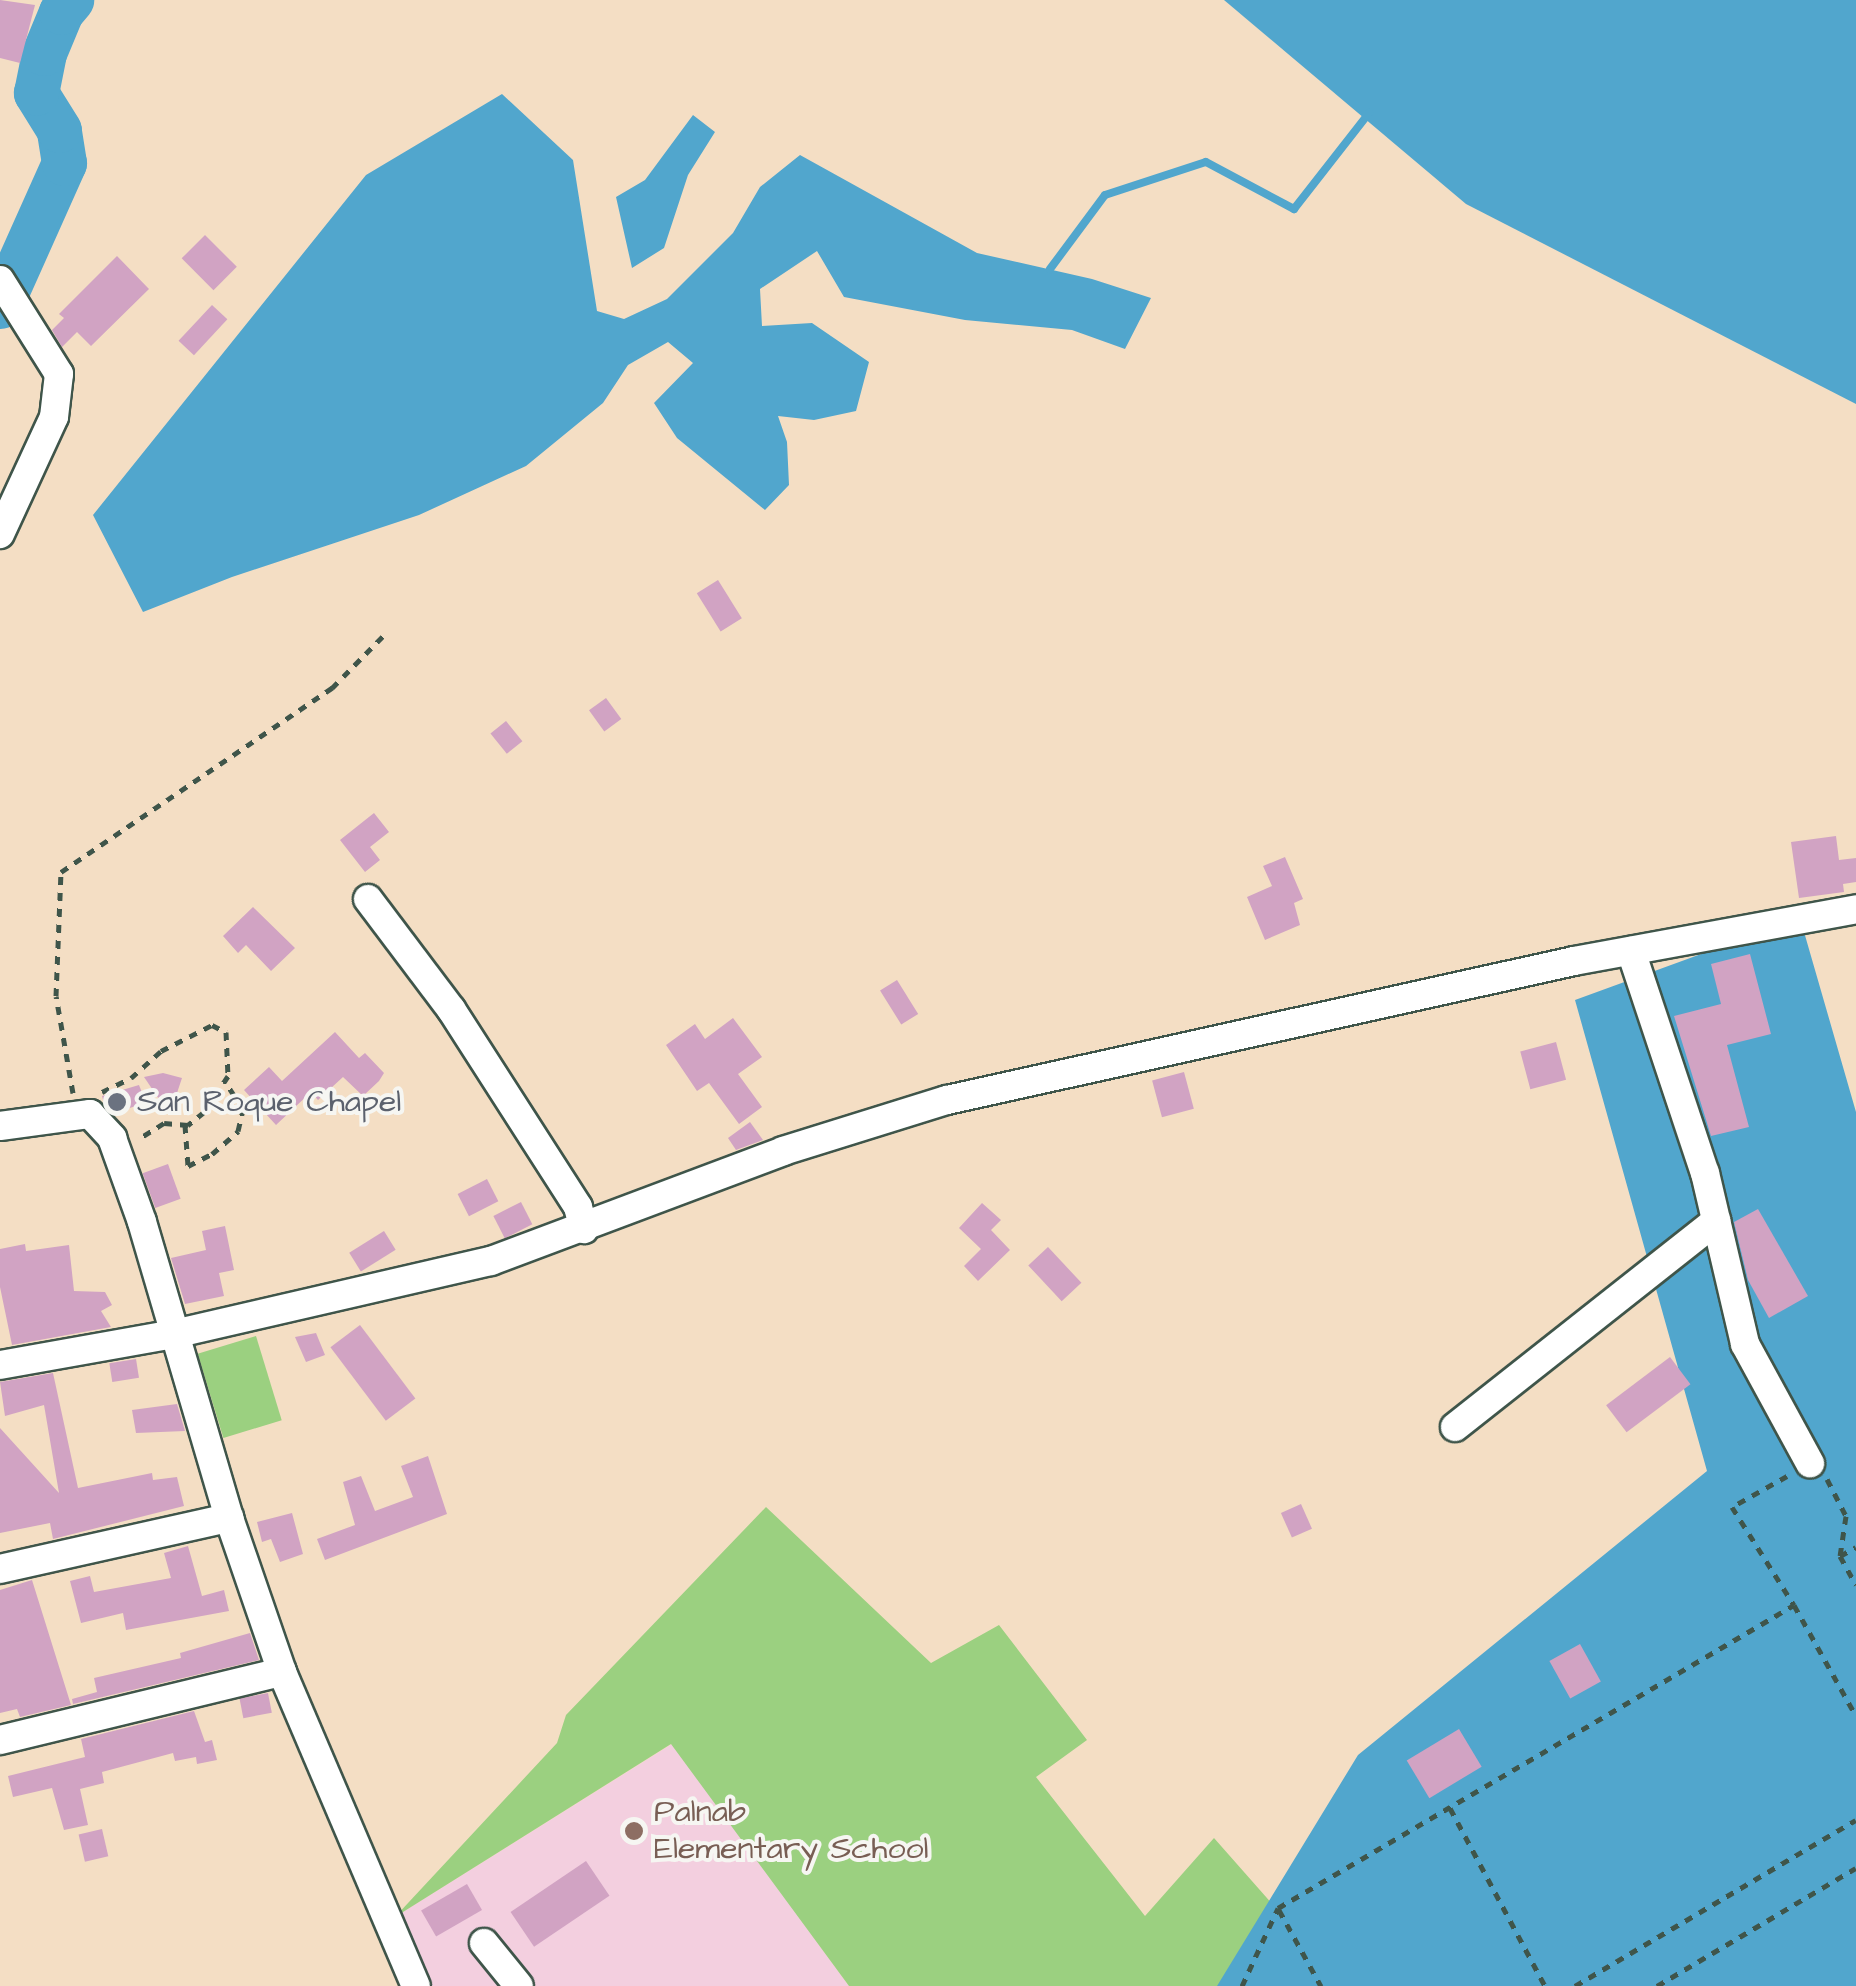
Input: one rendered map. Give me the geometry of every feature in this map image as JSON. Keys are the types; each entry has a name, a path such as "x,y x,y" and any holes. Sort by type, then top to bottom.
{"street":[{"path":"0,280 34,328 59,374 54,417 0,534"},
{"path":"368,899 450,1008 578,1207 584,1229"},
{"path":"0,1366 174,1334 415,1282 584,1229 783,1151 946,1100 1306,1018 1856,910"},
{"path":"1632,951 1705,1173 1745,1344 1810,1463"},
{"path":"0,1126 90,1114 112,1138 228,1518 282,1672 416,1986"},
{"path":"1455,1426 1716,1221"},
{"path":"0,1569 228,1518"},
{"path":"0,1740 282,1672"},
{"path":"484,1943 519,1986"}],"path":[{"path":"78,1115 56,996 60,872 332,688 386,633"},
{"path":"102,1092 131,1078 162,1051 212,1025 226,1032 225,1080 204,1112 185,1126 164,1123 144,1140 128,1134 112,1138"},
{"path":"185,1126 188,1166 212,1154 238,1131 243,1109 225,1080"},
{"path":"1856,1585 1840,1556 1846,1516 1821,1468 1810,1463 1732,1507 1794,1605 1856,1716"},
{"path":"1840,1556 1856,1548"},
{"path":"1242,1986 1278,1908 1794,1605"},
{"path":"1450,1807 1546,1986"},
{"path":"1575,1986 1856,1820"},
{"path":"1657,1986 1856,1868"},
{"path":"1278,1908 1321,1986"}],"shaded area":[{"name":"Palnab Elementary School","path":"672,1744 849,1986 426,1986 395,1917"}],"green space":[{"path":"256,1336 282,1420 223,1438 198,1354"},
{"path":"766,1507 931,1663 999,1625 1087,1740 1036,1777 1145,1916 1214,1838 1273,1905 1316,1986 849,1986 671,1744 395,1917 557,1743 566,1715"}],"water":[{"path":"1224,0 1856,0 1856,404 1466,204"},
{"path":"502,94 573,160 597,311 624,319 667,299 733,233 760,187 800,155 977,253 1092,279 1151,298 1125,349 1072,330 965,320 844,297 817,251 760,289 762,326 812,323 869,362 856,411 814,420 778,416 787,442 789,485 765,510 677,438 654,403 693,363 668,342 628,365 603,403 526,466 419,515 232,577 143,612 93,515 366,175"},
{"path":"693,115 715,132 688,175 664,248 632,268 616,197 645,180"},
{"path":"1800,918 1856,1112 1856,1986 1217,1986 1358,1755 1707,1471 1575,1000"}],"building":[{"path":"0,0 35,5 20,63 0,58"},
{"path":"205,235 237,267 213,290 182,258"},
{"path":"117,256 149,289 91,346 77,332 62,347 52,330 64,318 59,314"},
{"path":"212,305 227,319 194,355 179,341"},
{"path":"718,580 742,618 721,631 697,593"},
{"path":"606,698 621,719 604,731 589,710"},
{"path":"506,721 522,741 507,754 490,734"},
{"path":"374,813 389,832 370,847 380,860 365,872 340,840"},
{"path":"1836,836 1839,860 1856,858 1856,882 1843,884 1844,892 1799,898 1791,842"},
{"path":"1285,857 1303,899 1294,903 1300,925 1265,940 1247,897 1272,886 1263,866"},
{"path":"253,907 295,948 271,971 246,945 238,953 223,936"},
{"path":"1750,954 1771,1034 1727,1045 1749,1127 1711,1136 1674,1016 1721,1004 1711,964"},
{"path":"897,980 918,1014 901,1025 880,991"},
{"path":"733,1018 762,1057 738,1074 762,1107 739,1124 709,1083 697,1091 666,1045 695,1024 705,1039"},
{"path":"335,1032 359,1058 365,1053 384,1073 379,1081 363,1096 343,1077 318,1100 311,1092 276,1125 244,1090 269,1067 282,1081"},
{"path":"1556,1042 1566,1080 1530,1089 1520,1052"},
{"path":"1184,1072 1194,1109 1162,1117 1152,1081"},
{"path":"163,1073 182,1078 177,1093 159,1099 144,1077"},
{"name":"San Roque Chapel","path":"139,1085 146,1103 113,1113 104,1103 102,1096"},
{"path":"750,1122 763,1140 736,1150 728,1138"},
{"path":"168,1164 181,1199 155,1208 143,1173"},
{"path":"487,1179 498,1201 469,1216 458,1194"},
{"path":"521,1202 532,1224 505,1238 493,1216"},
{"path":"982,1203 1001,1220 991,1230 1010,1250 978,1281 964,1266 981,1249 959,1228"},
{"path":"1758,1209 1808,1296 1769,1318 1748,1280 1734,1222"},
{"path":"225,1226 234,1270 219,1273 224,1296 185,1304 171,1258 206,1250 202,1231"},
{"path":"384,1231 396,1250 361,1271 349,1253"},
{"path":"25,1244 26,1251 69,1245 74,1291 105,1292 112,1305 101,1311 111,1327 12,1345 0,1287 0,1249"},
{"path":"1048,1247 1081,1283 1062,1301 1028,1265"},
{"path":"360,1325 415,1398 386,1421 330,1347"},
{"path":"316,1333 325,1355 306,1362 295,1337"},
{"path":"1670,1357 1690,1384 1627,1432 1606,1405"},
{"path":"136,1359 139,1378 112,1382 109,1363"},
{"path":"53,1373 78,1488 152,1473 153,1480 177,1477 184,1506 53,1539 50,1523 0,1533 0,1428 59,1493 44,1405 5,1416 0,1382"},
{"path":"177,1404 185,1431 136,1433 132,1410"},
{"path":"428,1456 447,1514 325,1560 317,1539 355,1525 343,1482 361,1476 375,1511 413,1497 401,1466"},
{"path":"1301,1504 1312,1529 1292,1538 1281,1513"},
{"path":"292,1513 303,1554 280,1562 271,1539 262,1542 257,1522"},
{"path":"188,1546 202,1596 224,1590 229,1611 126,1630 123,1613 81,1623 70,1581 90,1576 94,1592 171,1578 164,1553"},
{"path":"32,1580 71,1705 20,1717 17,1709 0,1713 0,1590"},
{"path":"250,1633 259,1660 73,1704 72,1699 97,1692 94,1678 181,1658 180,1653"},
{"path":"1580,1644 1601,1682 1570,1699 1549,1661"},
{"path":"268,1693 272,1713 243,1718 240,1699"},
{"path":"194,1711 205,1742 212,1740 217,1760 197,1764 196,1757 175,1761 173,1753 102,1772 104,1783 80,1789 88,1825 64,1830 52,1788 13,1797 8,1776 85,1757 81,1739"},
{"path":"1459,1729 1482,1767 1429,1798 1407,1760"},
{"path":"102,1829 108,1856 85,1862 79,1834"},
{"path":"586,1861 609,1896 534,1947 511,1912"},
{"path":"467,1884 482,1910 436,1936 421,1910"}],"waterway":[{"path":"0,306 64,163 59,130 36,93 44,53 61,12 71,0"},
{"path":"1050,269 1105,195 1206,162 1294,209 1369,113"}],"place":[{"name":"San Roque Chapel","path":"117,1102"},
{"name":"Palnab Elementary School","path":"634,1831"}]}
